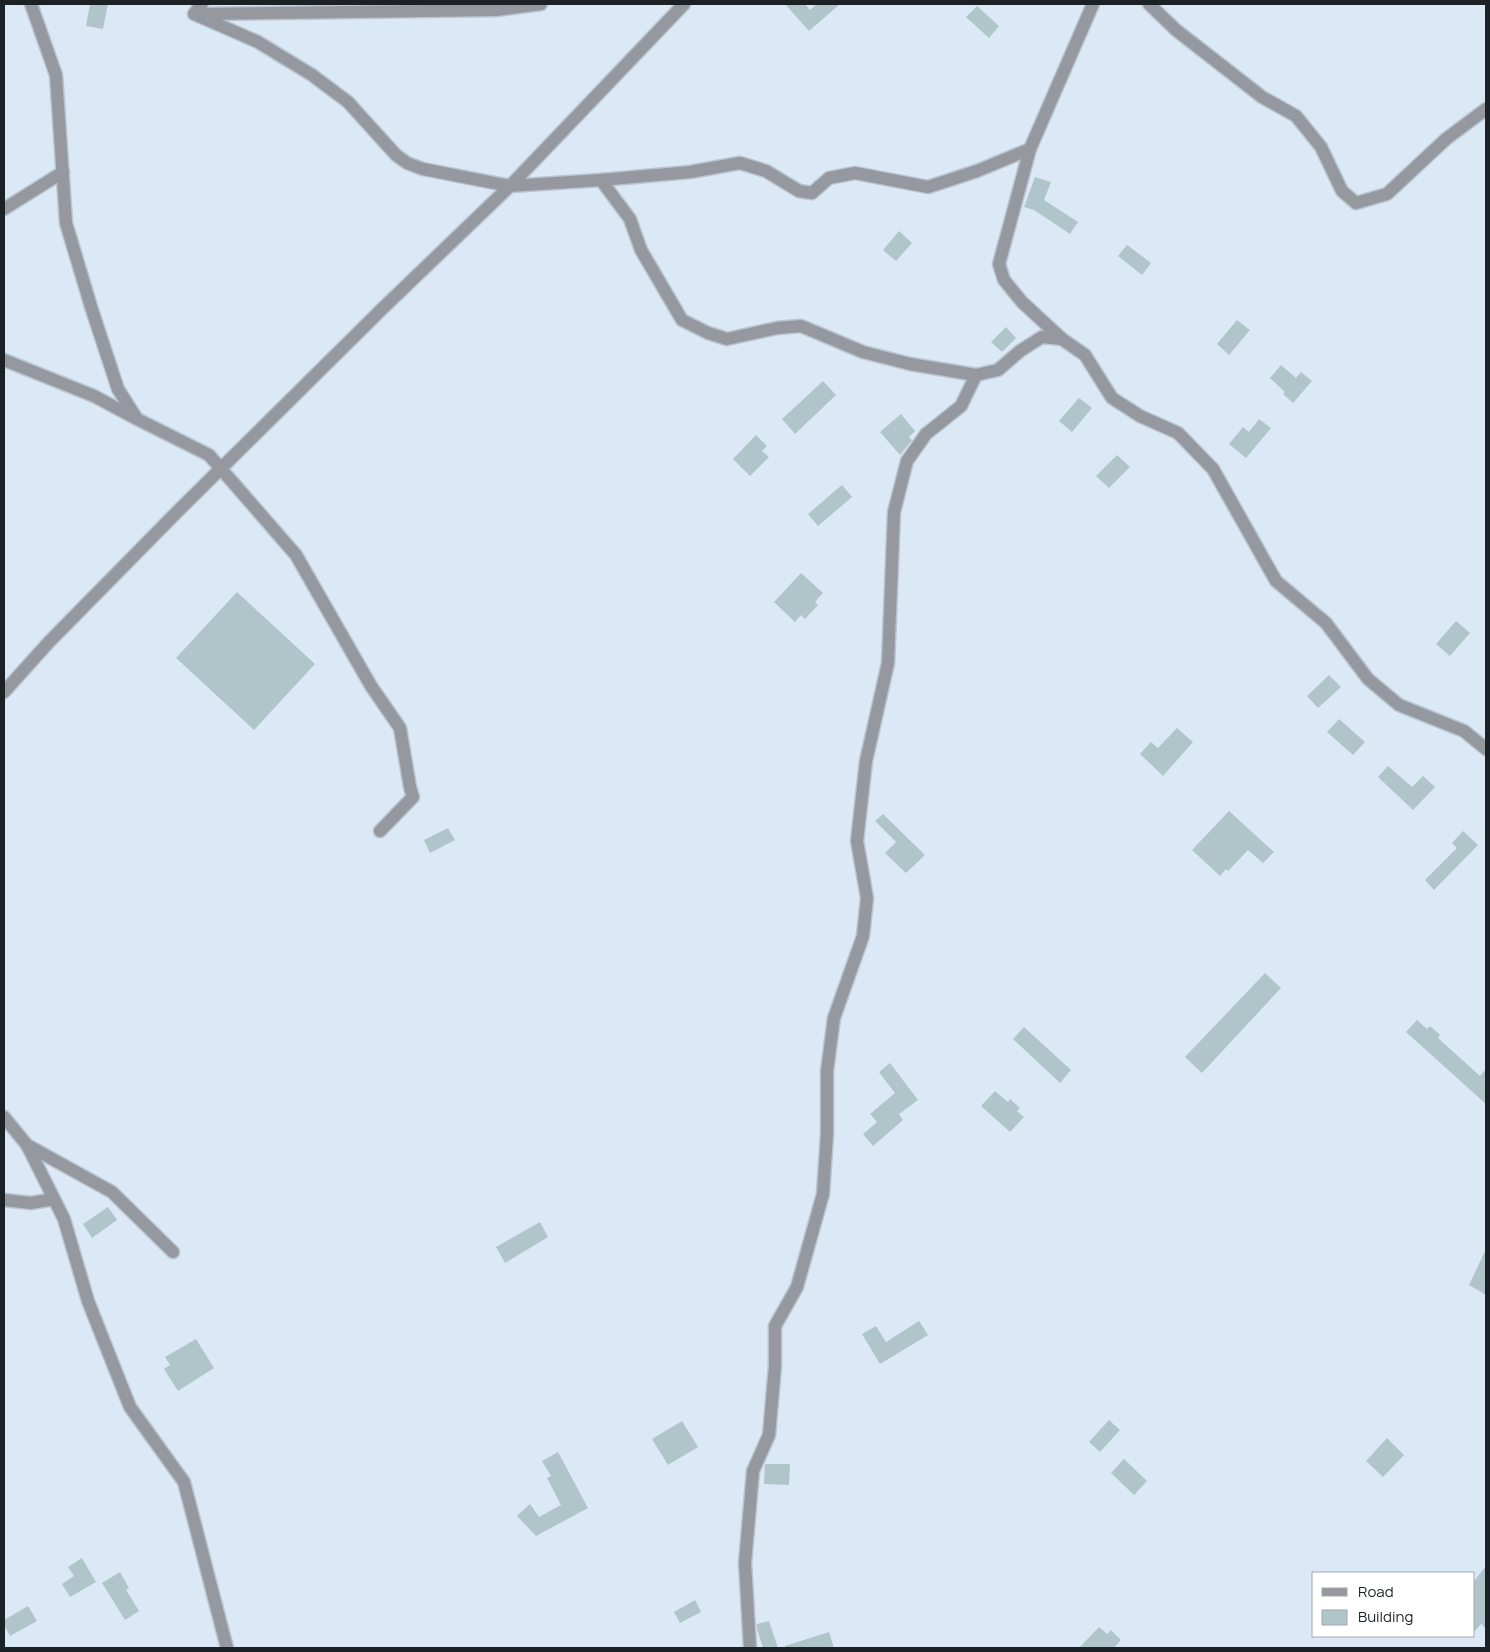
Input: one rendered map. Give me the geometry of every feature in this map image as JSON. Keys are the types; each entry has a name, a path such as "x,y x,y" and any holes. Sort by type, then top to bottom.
{"street":[{"path":"31,4 56,76 66,224 118,389 137,419"},
{"path":"194,14 202,4"},
{"path":"194,14 496,10 541,4"},
{"path":"4,692 49,642 220,469 510,186 684,4"},
{"path":"1093,4 1030,149 999,264 1004,280 1022,302 1062,338 1085,355 1112,398 1140,416 1178,433 1213,469 1276,581 1326,623 1368,679 1399,704 1464,731 1486,749"},
{"path":"1149,4 1176,30 1262,98 1296,116 1321,147 1342,191 1356,203 1387,194 1446,139 1486,109"},
{"path":"194,14 258,42 312,75 348,102 396,155 407,163 423,169 510,186 690,172 740,163 766,171 799,191 812,193 829,178 855,173 928,187 977,171 1030,149"},
{"path":"4,209 63,172"},
{"path":"600,180 630,219 641,250 682,320 708,333 728,338 777,328 801,326 863,352 910,364 976,375 998,370 1020,350 1042,338 1062,338"},
{"path":"4,360 94,396 208,455 296,555 370,686 400,728 410,787 414,797 380,831"},
{"path":"750,1648 745,1563 753,1471 769,1435 776,1366 775,1326 797,1287 823,1194 827,1134 827,1071 834,1018 863,936 866,898 857,841 866,761 888,663 894,512 907,461 926,434 961,406 976,375"},
{"path":"4,1117 27,1146 64,1219 88,1301 130,1407 184,1482 227,1648"},
{"path":"27,1146 112,1192 172,1252"},
{"path":"4,1200 31,1203 54,1200"}],"building":[{"path":"90,4 108,4 103,29 86,26"},
{"path":"785,4 805,4 810,10 817,4 840,4 809,31"},
{"path":"977,6 999,26 989,38 966,17"},
{"path":"1035,177 1051,182 1044,200 1078,222 1070,234 1034,210 1024,207"},
{"path":"899,231 912,243 896,261 883,250"},
{"path":"1127,245 1151,263 1142,275 1118,256"},
{"path":"1237,320 1250,330 1229,355 1217,344"},
{"path":"1006,327 1016,338 1002,352 991,342"},
{"path":"1281,365 1296,378 1301,372 1312,381 1293,403 1283,394 1285,392 1270,378"},
{"path":"823,381 836,395 795,434 782,419"},
{"path":"1079,398 1092,408 1072,432 1059,421"},
{"path":"901,414 915,431 909,437 912,440 900,455 880,432"},
{"path":"1259,419 1271,428 1246,458 1229,444 1243,427 1249,432"},
{"path":"756,435 767,446 762,451 769,457 750,476 733,459"},
{"path":"1117,455 1130,467 1109,488 1096,476"},
{"path":"842,485 852,497 818,526 808,514"},
{"path":"801,573 823,593 815,602 818,605 805,619 801,615 795,622 774,602"},
{"path":"237,592 315,664 254,730 176,658"},
{"path":"1456,621 1470,633 1450,656 1436,644"},
{"path":"1329,675 1341,687 1318,708 1307,696"},
{"path":"1339,719 1365,742 1353,755 1327,732"},
{"path":"1177,728 1193,742 1163,776 1140,754 1151,742 1158,748"},
{"path":"1388,766 1412,787 1423,776 1435,787 1413,810 1378,777"},
{"path":"1229,811 1274,852 1263,863 1248,850 1228,871 1226,869 1220,876 1192,850"},
{"path":"883,814 925,855 906,873 885,853 896,842 875,821"},
{"path":"448,828 455,840 430,853 424,840"},
{"path":"1463,831 1478,845 1434,890 1425,880 1457,848 1452,843"},
{"path":"1265,973 1281,988 1202,1073 1185,1057"},
{"path":"1417,1020 1427,1029 1430,1026 1440,1035 1438,1038 1480,1076 1486,1069 1486,1104 1406,1032"},
{"path":"1024,1027 1071,1070 1060,1083 1013,1039"},
{"path":"890,1063 918,1100 899,1114 903,1120 873,1146 863,1134 877,1122 870,1114 895,1093 879,1072"},
{"path":"995,1091 1008,1102 1010,1099 1020,1108 1017,1111 1024,1117 1010,1132 981,1106"},
{"path":"108,1207 117,1220 92,1238 83,1224"},
{"path":"540,1222 548,1237 505,1263 496,1247"},
{"path":"1486,1249 1486,1295 1469,1285"},
{"path":"919,1321 928,1335 880,1364 862,1334 876,1326 886,1342"},
{"path":"196,1339 214,1368 178,1391 164,1369 170,1365 165,1357"},
{"path":"1109,1420 1120,1430 1100,1452 1089,1442"},
{"path":"682,1421 698,1447 668,1465 652,1439"},
{"path":"1387,1438 1404,1455 1383,1477 1366,1461"},
{"path":"558,1452 588,1508 536,1536 517,1516 530,1504 539,1517 561,1505 547,1478 551,1476 542,1461"},
{"path":"1124,1459 1147,1481 1134,1495 1111,1473"},
{"path":"765,1464 790,1464 789,1485 764,1484"},
{"path":"82,1558 96,1582 70,1597 62,1584 74,1576 68,1567"},
{"path":"1486,1566 1486,1629 1481,1624 1475,1631 1475,1580"},
{"path":"120,1572 129,1588 126,1590 139,1611 125,1620 102,1583"},
{"path":"695,1600 701,1612 680,1623 674,1612"},
{"path":"28,1606 37,1621 10,1636 4,1625 4,1620"},
{"path":"769,1621 778,1648 763,1648 757,1624"},
{"path":"1099,1627 1107,1634 1111,1630 1121,1640 1114,1648 1079,1648"},
{"path":"829,1632 834,1648 785,1648 785,1646"}]}
